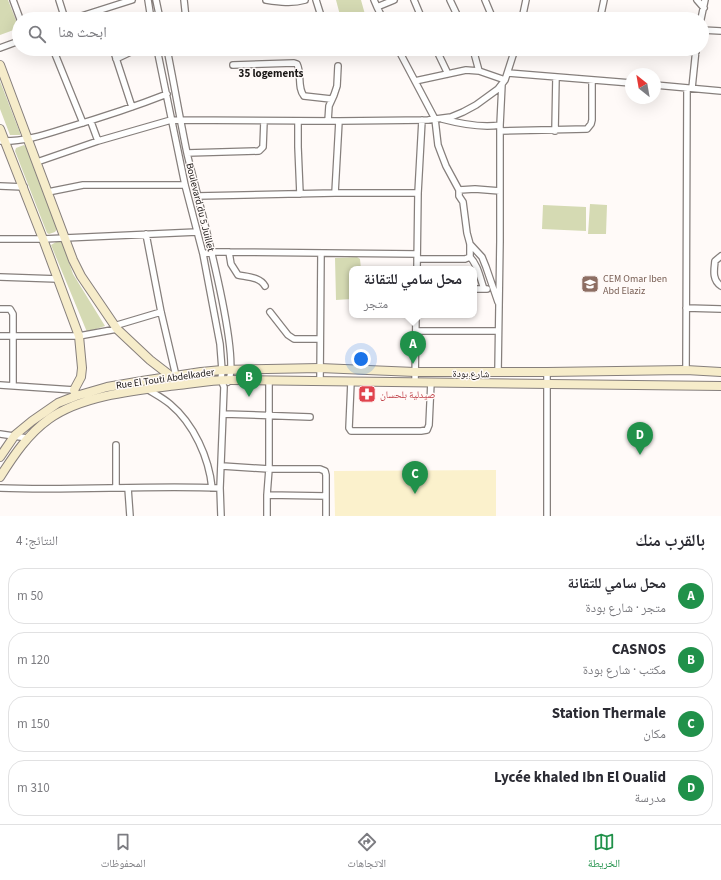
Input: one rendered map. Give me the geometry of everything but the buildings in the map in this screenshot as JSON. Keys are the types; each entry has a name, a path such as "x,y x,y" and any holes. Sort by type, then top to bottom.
{"street":[{"path":"13,0 17,12"},
{"path":"59,0 63,12"},
{"path":"109,0 111,6"},
{"path":"94,12 132,0"},
{"path":"148,0 150,12"},
{"path":"156,0 159,12"},
{"path":"184,0 185,12"},
{"path":"266,0 286,3 305,0"},
{"path":"316,0 320,12"},
{"path":"374,0 380,12"},
{"path":"377,7 394,0"},
{"path":"414,0 419,12"},
{"path":"450,0 456,12"},
{"path":"484,0 490,12"},
{"path":"523,12 526,0"},
{"path":"601,12 604,0"},
{"path":"697,0 704,8"},
{"path":"703,12 705,0"},
{"path":"709,31 721,32"},
{"path":"0,48 12,44"},
{"path":"56,56 83,123"},
{"path":"115,56 132,107"},
{"path":"116,59 122,56"},
{"name":"Boulevard du 5 Juillet","path":"159,56 171,120 203,254 220,344 222,370 225,382"},
{"path":"168,56 187,153 212,252 229,343 231,370 225,382 220,488 221,516"},
{"path":"402,56 438,119 438,145 446,166 459,190 459,196 463,202 470,244 470,257 477,266 484,289"},
{"path":"439,56 448,74"},
{"path":"475,56 479,71"},
{"path":"686,370 690,88 695,56"},
{"path":"498,372 498,331 500,306 500,125 504,82 513,57"},
{"path":"234,64 297,64 300,72 301,93 304,96 331,99"},
{"path":"0,65 81,276 115,328 150,360 174,376"},
{"path":"328,121 329,106 337,86 338,66"},
{"path":"415,81 466,70 479,71 504,82"},
{"path":"508,73 625,83"},
{"path":"555,131 556,77"},
{"path":"501,131 555,131 589,128 592,120 592,80"},
{"path":"37,162 98,141 171,120 338,121 438,119 464,112 476,106 504,82"},
{"path":"661,86 721,91"},
{"path":"3,141 28,139 91,122 167,94"},
{"path":"438,119 459,124 491,126 500,125"},
{"path":"298,120 300,194"},
{"path":"417,266 418,193 422,120"},
{"path":"187,153 259,151 262,147 264,121"},
{"path":"335,193 338,121"},
{"path":"91,122 98,141"},
{"path":"0,128 3,141 24,187 79,336 82,368 81,377 75,393 13,385 0,385"},
{"path":"48,192 83,185 186,185"},
{"path":"0,186 24,187"},
{"path":"459,190 475,189 500,191"},
{"path":"197,196 418,193"},
{"path":"0,239 43,239 197,232"},
{"path":"146,234 174,376"},
{"path":"470,244 482,257 500,306"},
{"path":"203,254 212,252 321,253 465,259 470,257"},
{"path":"229,252 231,264 238,275 257,279 265,286"},
{"path":"320,381 321,253"},
{"path":"721,256 715,261 714,275 717,283 721,286"},
{"path":"0,277 58,279"},
{"path":"477,290 493,288"},
{"path":"0,308 10,309 12,312 14,336 13,385"},
{"path":"686,308 721,309"},
{"path":"0,336 79,336 115,328 161,312"},
{"path":"270,312 288,335 294,339 320,339"},
{"path":"415,382 416,318"},
{"path":"416,331 498,331"},
{"name":"شارع بودة","path":"222,370 320,368 415,372 686,370 721,372"},
{"name":"Rue El Touti Abdelkader","path":"0,457 15,435 44,412 75,393 174,376 222,370"},
{"path":"547,372 547,516"},
{"path":"267,516 270,380"},
{"name":"شارع بودة","path":"225,382 270,380 721,386"},
{"name":"Rue El Touti Abdelkader","path":"0,477 27,438 48,419 71,407 88,401 146,388 225,382"},
{"path":"351,382 349,428 351,431 428,430 431,382"},
{"path":"146,388 172,405 187,422 204,455 212,488"},
{"path":"224,414 310,418"},
{"path":"0,434 15,435 27,438"},
{"path":"116,445 116,488"},
{"path":"222,466 323,470 326,475 326,516"},
{"path":"0,488 220,488"},
{"path":"128,488 130,516"},
{"path":"267,495 326,496"}],"green space":[{"path":"0,0 8,0 13,12 12,31 0,35"},
{"path":"336,0 361,0 364,12 339,12"},
{"path":"0,81 20,135 10,135 0,109"},
{"path":"24,145 57,229 55,232 49,234 47,233 15,151 16,148"},
{"path":"590,204 607,205 606,234 588,234"},
{"path":"543,205 586,207 586,231 542,229"},
{"path":"56,242 62,242 73,274 105,326 87,332 51,245"},
{"path":"357,257 360,259 361,266 349,266 349,299 336,300 335,258"}],"sand":[{"path":"496,470 496,516 335,516 334,471"}],"place":[{"name":"CEM Omar Iben Abd Elaziz","path":"590,284"},
{"name":"محل سامي للتقانة","path":"413,364"},
{"name":"صيدلية بلحسان","path":"367,394"},
{"name":"CASNOS","path":"249,397"},
{"name":"Lycée khaled Ibn El Oualid","path":"640,455"},
{"name":"Station Thermale","path":"415,494"}],"district":[{"name":"35 logements","path":"271,73"}]}
